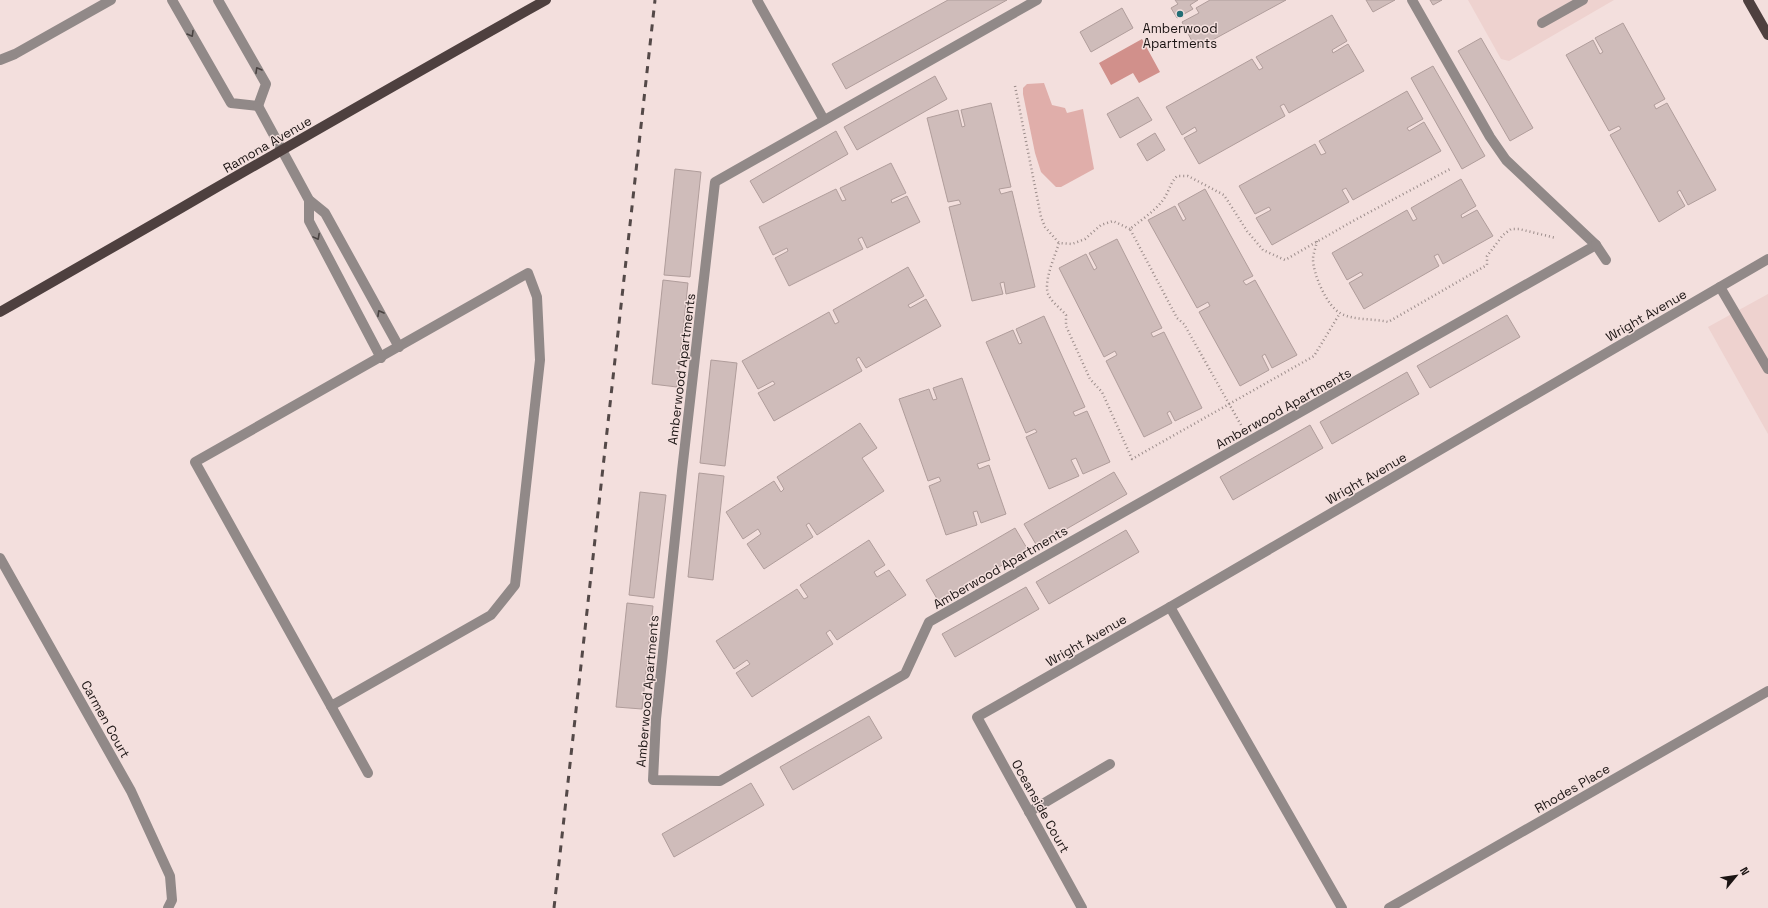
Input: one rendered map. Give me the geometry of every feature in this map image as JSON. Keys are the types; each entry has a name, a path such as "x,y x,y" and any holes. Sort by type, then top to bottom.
{"main road":[{"name":"Ramona Avenue","path":"0,312 283,151 412,75 546,0"},
{"path":"1748,0 1768,35"}],"street":[{"path":"0,60 15,54 111,0"},
{"path":"172,0 231,103 258,106"},
{"path":"218,0 266,84 258,106 309,200 325,213 399,347"},
{"path":"757,0 824,120"},
{"name":"Amberwood Apartments","path":"1037,0 715,182 661,672 653,780 720,781 905,674 929,622 1250,442 1596,245"},
{"path":"1412,0 1490,137 1506,160 1596,245 1606,260"},
{"path":"1542,23 1582,0"},
{"path":"309,200 309,221 381,358"},
{"name":"Wright Avenue","path":"977,717 1170,607 1768,259"},
{"path":"331,706 491,615 515,585 540,360 537,297 528,273 381,358 195,462 368,773"},
{"path":"1720,287 1768,369"},
{"name":"Carmen Court","path":"0,558 131,791 170,876 170,904"},
{"path":"1170,607 1342,908"},
{"name":"Rhodes Place","path":"1389,908 1768,691"},
{"name":"Oceanside Court","path":"977,717 1082,908"},
{"path":"1029,812 1110,764"}],"path":[{"path":"1015,86 1041,217 1045,227 1059,243 1072,244 1086,239 1101,225 1113,221 1130,229 1177,318 1184,324 1250,442"},
{"path":"1130,229 1162,202 1172,181 1177,176 1188,176 1224,195 1247,231 1263,250 1285,260 1317,241 1452,168"},
{"path":"1317,241 1313,259 1318,281 1330,303 1340,313 1359,319 1377,319 1388,322 1486,265 1487,256 1503,235 1511,229 1519,229 1556,238"},
{"path":"1059,243 1048,277 1049,296 1066,315 1066,326 1090,379 1102,392 1132,459 1314,356 1340,313"}],"shaded area":[{"path":"1468,0 1614,0 1509,61 1501,59"},
{"path":"1142,39 1160,72 1139,83 1133,73 1111,85 1099,63"},
{"path":"1044,83 1052,105 1065,108 1067,113 1083,109 1094,169 1061,187 1056,187 1041,172 1035,153 1023,94 1023,88 1027,84"},
{"path":"1768,294 1768,434 1708,327"}],"building":[{"path":"948,0 1007,0 846,89 832,64"},
{"name":"Amberwood Apartments","path":"1175,0 1198,0 1190,5 1193,9 1177,18 1171,8 1178,4"},
{"path":"1210,0 1286,0 1196,49 1182,22 1199,13 1196,8"},
{"path":"1366,0 1395,0 1373,12"},
{"path":"1430,0 1442,0 1433,5"},
{"path":"1122,8 1133,28 1091,52 1080,32"},
{"path":"1332,15 1347,41 1332,50 1333,53 1348,44 1364,71 1289,113 1284,104 1280,106 1285,116 1199,164 1184,138 1197,131 1195,127 1182,135 1166,107 1252,59 1259,70 1263,68 1256,57"},
{"path":"1623,23 1665,99 1654,105 1656,109 1667,103 1716,190 1688,205 1680,190 1677,192 1685,206 1659,222 1610,135 1621,129 1619,126 1609,131 1566,55 1593,40 1600,54 1603,52 1595,38"},
{"path":"1481,38 1533,128 1510,141 1458,51"},
{"path":"1433,66 1485,156 1462,169 1411,78"},
{"path":"935,76 947,99 857,150 844,127"},
{"path":"1407,91 1423,119 1407,128 1409,131 1424,122 1441,151 1353,200 1346,188 1342,190 1349,202 1272,245 1256,218 1271,210 1269,207 1255,214 1239,186 1315,144 1321,155 1326,153 1319,141"},
{"path":"1138,97 1152,120 1120,138 1107,114"},
{"path":"991,103 1011,187 999,189 1001,194 1012,191 1035,287 1006,294 1004,282 1000,283 1003,294 972,301 949,207 961,204 959,200 948,202 927,118 958,110 962,127 965,126 961,110"},
{"path":"836,131 848,154 763,203 750,181"},
{"path":"1155,133 1165,150 1147,161 1137,144"},
{"path":"891,163 906,193 891,200 892,203 907,196 920,222 867,248 862,237 858,239 863,249 789,286 775,258 788,251 787,248 773,255 759,227 836,189 842,201 846,200 840,188"},
{"path":"675,169 701,172 690,277 664,275"},
{"path":"1461,179 1476,206 1461,215 1462,218 1477,210 1493,236 1443,264 1438,254 1434,256 1439,266 1364,309 1349,283 1363,275 1361,272 1347,280 1332,253 1407,210 1413,221 1417,219 1411,208"},
{"path":"1205,189 1253,276 1243,281 1246,285 1255,280 1297,355 1272,368 1265,354 1262,356 1269,370 1240,386 1199,312 1210,306 1208,302 1197,308 1148,220 1175,206 1183,221 1186,219 1178,204"},
{"path":"1117,239 1162,328 1151,333 1153,337 1164,332 1202,408 1175,421 1170,411 1167,413 1172,423 1144,437 1106,361 1117,355 1115,351 1104,357 1059,268 1086,254 1094,270 1097,268 1089,253"},
{"path":"908,267 924,296 908,305 910,308 926,299 941,326 866,368 859,357 856,359 862,371 774,421 758,393 775,384 773,381 758,389 742,361 829,312 835,324 839,322 833,310"},
{"path":"663,280 688,283 677,387 652,384"},
{"path":"1507,315 1520,337 1430,388 1417,366"},
{"path":"1044,316 1085,407 1073,412 1075,416 1087,411 1110,462 1083,474 1076,458 1071,460 1079,476 1049,489 1026,437 1037,432 1035,429 1026,433 986,342 1013,330 1019,344 1022,343 1016,329"},
{"path":"711,360 737,363 725,466 700,463"},
{"path":"1407,372 1419,394 1332,444 1320,422"},
{"path":"962,378 990,460 977,464 979,469 989,465 1006,514 981,523 977,511 973,512 977,525 946,535 929,486 941,481 939,477 928,481 899,399 929,389 933,400 937,399 933,388"},
{"path":"860,423 877,448 862,458 884,491 817,535 809,523 806,525 813,537 764,569 747,544 761,534 758,529 743,539 726,512 774,481 781,492 784,489 777,477"},
{"path":"1310,425 1323,448 1233,500 1220,477"},
{"path":"1114,472 1127,494 1037,546 1024,524"},
{"path":"699,473 724,476 713,580 688,577"},
{"path":"640,492 666,495 654,598 629,595"},
{"path":"1015,528 1028,550 939,602 926,580"},
{"path":"1126,530 1139,552 1049,604 1036,582"},
{"path":"869,540 885,565 874,572 877,577 889,570 906,595 837,640 830,630 826,633 833,644 752,697 736,673 750,664 747,660 734,669 716,641 797,589 804,599 808,597 800,585"},
{"path":"1026,587 1039,609 955,657 942,634"},
{"path":"627,603 653,606 642,709 616,707"},
{"path":"869,716 882,738 793,790 780,767"},
{"path":"751,783 764,805 674,857 662,834"}],"railway":[{"path":"554,908 655,0"}],"place":[{"name":"Amberwood Apartments","path":"1180,14"}]}
